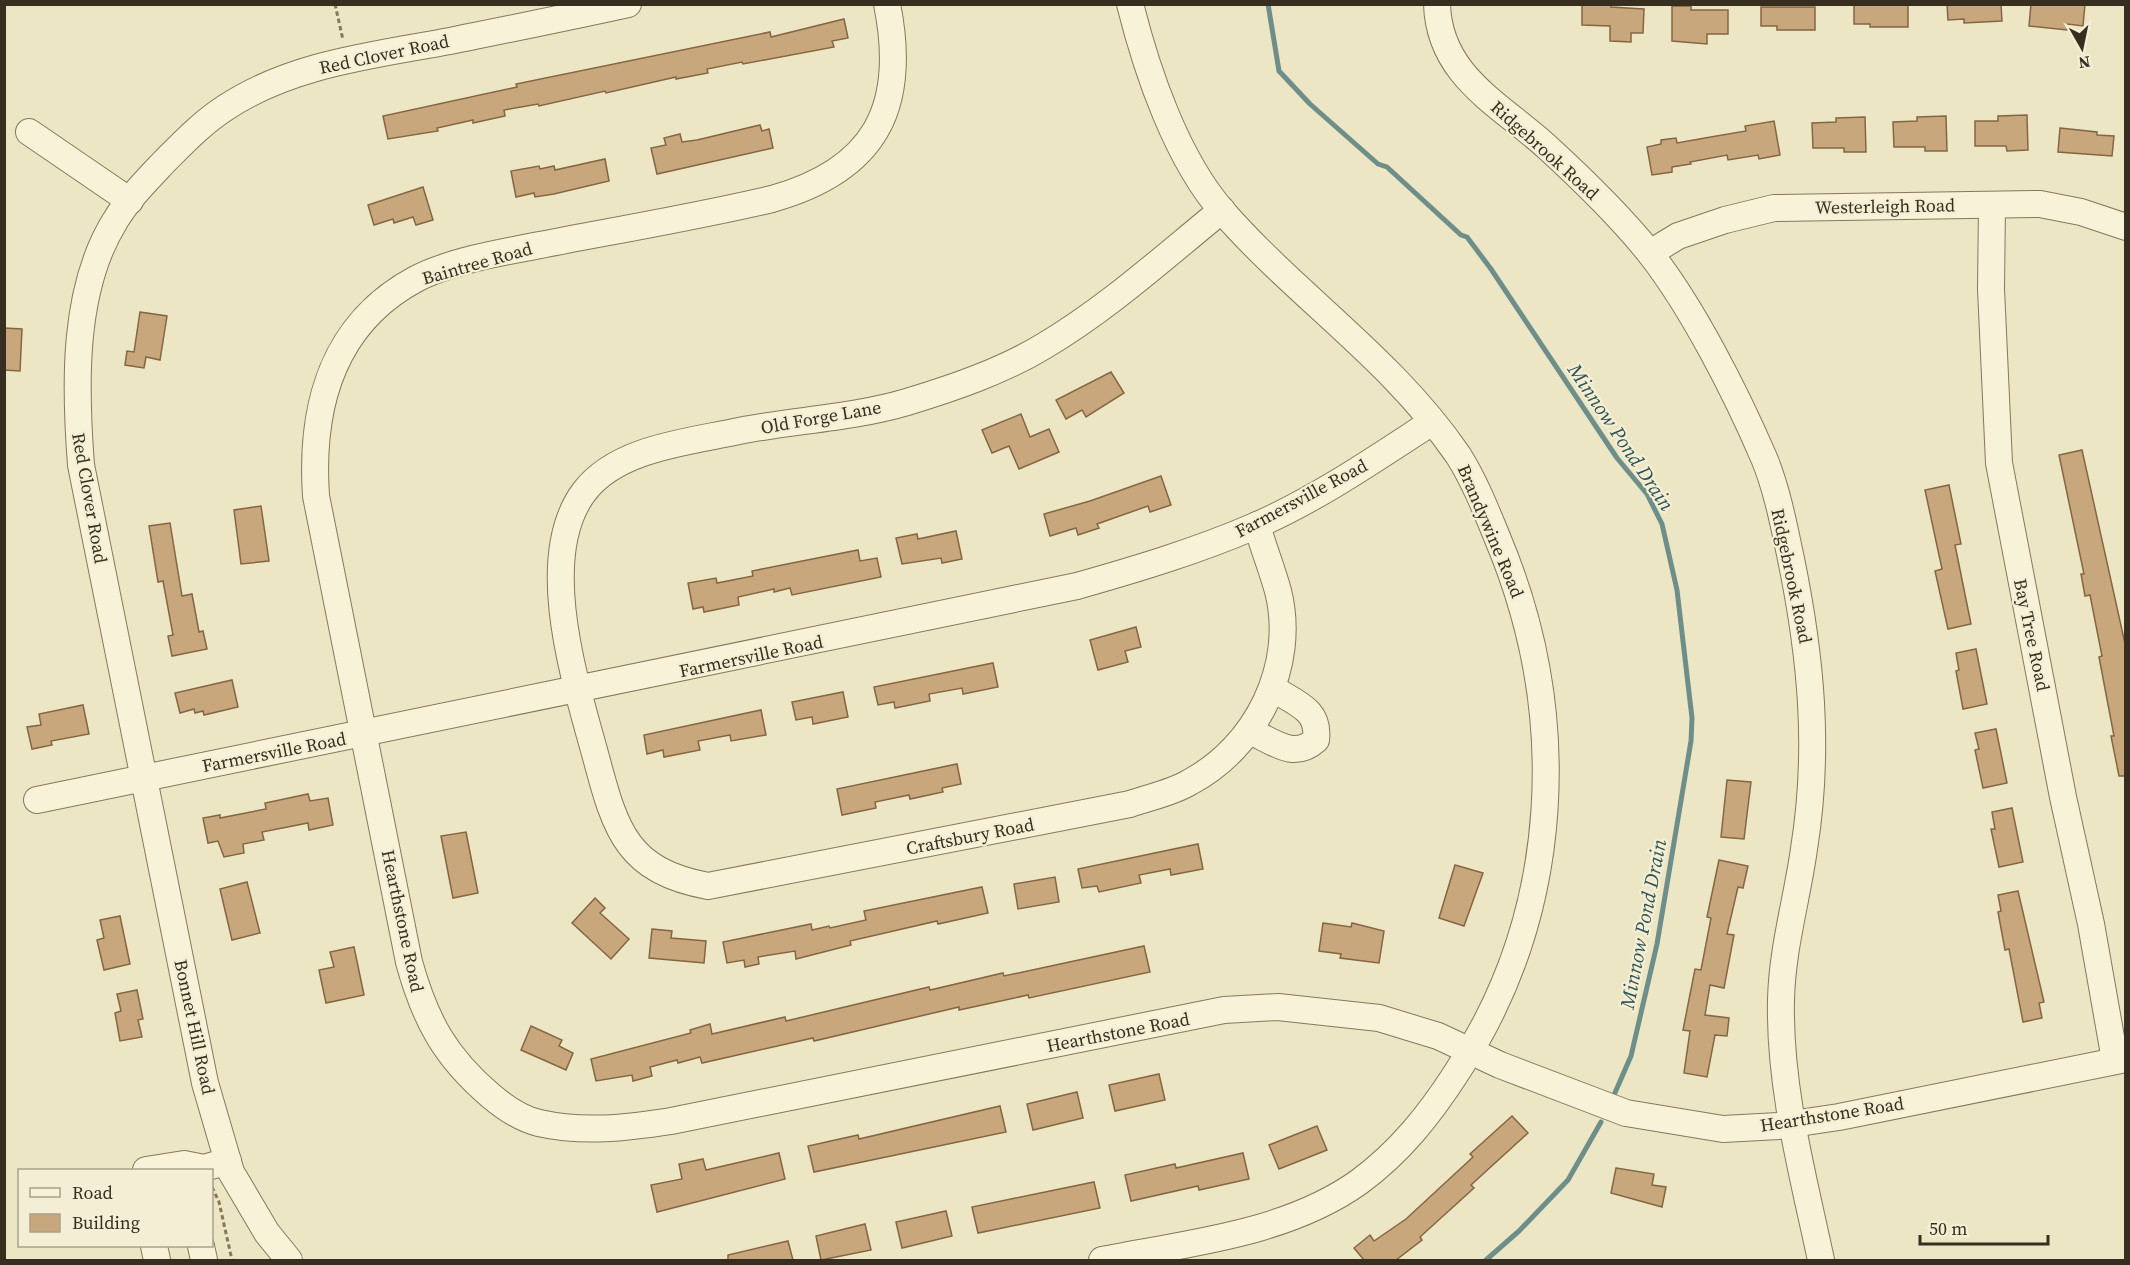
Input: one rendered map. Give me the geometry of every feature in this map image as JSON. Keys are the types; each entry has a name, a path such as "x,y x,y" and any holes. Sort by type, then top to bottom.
{"street":[{"name":"Red Clover Road","path":"144,777 81,465 77,414 76,366 83,314 95,266 114,222 130,201 195,131 226,107 268,86 348,59 628,4"},
{"name":"Baintree Road","path":"364,734 316,496 314,461 317,419 328,379 346,344 364,318 394,293 418,278 459,265 506,252 762,201 802,190 827,177 851,160 871,140 886,111 893,86 895,53 887,4"},
{"name":"Brandywine Road","path":"1130,4 1151,74 1174,129 1190,162 1222,210 1293,282 1393,375 1432,422 1460,458 1512,570 1528,623 1539,677 1545,727 1547,788 1534,891 1517,950 1471,1052"},
{"name":"Ridgebrook Road","path":"1437,4 1438,27 1448,52 1464,76 1566,165 1650,253 1697,327 1766,462 1785,530 1810,662 1813,722 1805,846 1786,949 1781,997 1781,1048 1792,1124 1821,1260"},
{"path":"29,132 130,201"},
{"name":"Westerleigh Road","path":"1650,253 1678,236 1725,220 1774,208 2040,204 2081,212 2126,227"},
{"name":"Bay Tree Road","path":"1992,205 1992,312 1999,463 2064,797 2120,1059"},
{"name":"Old Forge Lane","path":"578,691 559,594 561,559 568,526 582,495 597,477 628,459 686,442 905,402 1002,366 1042,347 1098,310 1222,210"},
{"name":"Farmersville Road","path":"37,800 1031,598 1136,569 1257,525 1362,468 1432,422"},
{"name":"Craftsbury Road","path":"578,691 611,814 636,855 662,874 708,886 1130,804 1190,783 1227,758 1250,731 1272,688 1281,652 1282,626 1278,591 1257,525"},
{"path":"1250,731 1292,750 1306,750 1316,740 1318,726 1313,715 1272,688"},
{"name":"Hearthstone Road","path":"364,734 409,962 419,998 444,1044 464,1072 500,1102 538,1123 594,1131 670,1121 1224,1010 1278,1007 1379,1018 1438,1036 1558,1089 1626,1113 1723,1129 1792,1124 1839,1117 2120,1059"},
{"name":"Bonnet Hill Road","path":"144,777 205,1083 228,1161 249,1203 289,1260"},
{"path":"1102,1260 1253,1230 1308,1209 1357,1183 1397,1150 1433,1109 1471,1052"},
{"path":"159,1169 204,1168 228,1161"}],"path":[{"path":"334,4 348,59"},
{"path":"398,4 403,4"},
{"path":"213,1189 219,1202 232,1260"}],"building":[{"path":"1582,4 1611,4 1611,7 1644,9 1643,33 1631,33 1631,42 1610,41 1610,26 1582,25"},
{"path":"1908,4 1908,27 1870,27 1870,24 1854,24 1854,5"},
{"path":"1947,4 2001,4 2002,21 1964,23 1964,19 1948,20"},
{"path":"2031,4 2085,4 2083,26 2068,24 2067,30 2029,26"},
{"path":"1672,6 1691,6 1691,10 1728,10 1728,34 1707,34 1707,44 1672,41"},
{"path":"1761,7 1815,7 1815,30 1777,30 1777,26 1761,26"},
{"path":"844,19 848,38 832,41 834,47 707,69 708,73 676,79 676,77 539,106 538,104 504,110 505,116 473,123 473,120 437,128 438,131 388,139 383,116 517,87 516,84 770,32 771,37"},
{"path":"2027,115 2028,150 2007,151 2006,146 1975,146 1975,121 1998,121 1998,116"},
{"path":"1946,116 1947,151 1925,151 1925,147 1894,147 1893,122 1917,121 1917,117"},
{"path":"1865,117 1866,152 1844,152 1844,148 1813,148 1812,123 1836,122 1836,118"},
{"path":"1774,121 1780,155 1759,159 1758,155 1728,160 1727,155 1690,162 1691,164 1672,167 1672,172 1652,175 1647,147 1661,144 1661,140 1676,138 1677,143 1746,131 1745,126"},
{"path":"760,125 762,131 769,129 773,148 657,174 651,148 666,145 664,138 680,134 682,142 697,140"},
{"path":"2060,128 2114,136 2112,156 2058,152"},
{"path":"605,159 609,181 554,194 535,197 534,193 516,197 511,171 539,166 540,169 554,166 555,170"},
{"path":"423,187 433,220 416,225 413,217 394,223 393,219 374,225 368,205"},
{"path":"140,312 167,316 160,360 146,357 144,368 125,365 127,351 134,352"},
{"path":"4,328 22,329 20,371 4,370"},
{"path":"1111,372 1124,393 1086,417 1082,410 1066,419 1056,400"},
{"path":"1021,414 1030,437 1049,429 1059,452 1019,469 1009,446 992,453 982,430"},
{"path":"2082,450 2126,648 2126,776 2119,776 2099,657 2102,656 2090,595 2085,596 2081,574 2084,574 2059,455"},
{"path":"1161,476 1171,505 1150,512 1148,506 1097,524 1099,528 1078,535 1076,528 1050,536 1044,514 1090,501"},
{"path":"1949,485 1961,544 1955,545 1971,624 1948,629 1935,571 1942,569 1925,490"},
{"path":"261,506 269,561 241,564 234,510"},
{"path":"170,523 182,596 192,594 199,632 203,631 207,649 172,656 168,636 173,635 163,581 158,582 149,526"},
{"path":"956,531 962,559 942,563 941,558 902,564 896,538 917,534 918,539"},
{"path":"858,550 860,561 877,558 881,577 792,595 790,588 774,592 774,589 738,597 739,605 704,612 703,607 693,609 688,583 716,578 717,583 753,576 752,571"},
{"path":"1136,627 1141,647 1125,651 1128,662 1098,670 1090,640"},
{"path":"1976,649 1987,704 1963,709 1956,671 1959,670 1956,653"},
{"path":"993,663 998,687 963,694 962,688 929,694 930,701 895,708 894,702 878,705 874,687"},
{"path":"232,680 238,707 204,715 203,711 195,713 194,709 180,713 175,693"},
{"path":"843,692 848,717 813,724 812,717 796,720 792,702"},
{"path":"83,705 89,734 51,741 52,745 32,749 27,727 41,725 39,714"},
{"path":"761,710 766,735 731,741 730,735 698,741 700,750 664,757 663,750 647,754 644,735"},
{"path":"1996,729 2007,783 1983,788 1975,750 1979,749 1975,733"},
{"path":"957,764 961,784 942,788 943,792 910,799 909,795 875,802 876,808 842,815 837,789"},
{"path":"1727,780 1751,782 1744,839 1721,837"},
{"path":"308,794 310,801 328,798 333,825 309,830 308,823 262,832 264,840 243,844 244,853 224,857 218,841 208,843 203,818 220,815 220,818 266,809 265,803"},
{"path":"2012,808 2023,862 1999,867 1991,829 1995,829 1992,812"},
{"path":"466,832 478,893 453,898 441,836"},
{"path":"1198,844 1203,869 1171,875 1170,869 1139,875 1141,883 1099,892 1097,886 1082,888 1078,869"},
{"path":"1719,860 1748,866 1743,888 1738,887 1727,934 1734,935 1724,988 1710,985 1705,1015 1729,1018 1727,1036 1715,1035 1707,1077 1684,1073 1690,1031 1683,1030 1695,969 1701,970 1711,918 1707,917"},
{"path":"1455,865 1483,873 1464,926 1439,918"},
{"path":"1055,877 1059,902 1018,909 1014,884"},
{"path":"247,882 260,933 232,940 220,889"},
{"path":"982,887 988,913 938,924 937,921 850,941 851,945 796,959 795,951 758,957 759,964 745,967 744,960 727,963 723,942 811,924 812,930 829,926 830,928 866,920 864,911"},
{"path":"2018,891 2044,1002 2039,1003 2042,1018 2023,1022 2009,949 2005,950 1998,912 2001,911 1998,895"},
{"path":"595,898 605,908 600,913 629,939 611,959 572,923"},
{"path":"120,916 130,964 104,970 97,940 104,938 100,920"},
{"path":"1323,923 1351,927 1352,923 1384,931 1379,963 1340,958 1341,954 1319,951"},
{"path":"652,929 672,931 671,938 706,941 704,963 649,958"},
{"path":"1144,946 1150,972 1029,998 1028,995 959,1010 959,1007 814,1041 813,1038 702,1063 700,1057 678,1063 677,1060 650,1067 652,1076 633,1081 632,1075 596,1081 591,1059 691,1033 690,1030 710,1024 712,1034 785,1017 786,1021 929,987 930,990 1003,973 1004,976"},
{"path":"354,947 364,995 326,1003 319,970 334,967 330,952"},
{"path":"137,990 143,1019 138,1020 142,1037 120,1041 115,1013 121,1011 117,994"},
{"path":"531,1026 562,1040 559,1046 573,1053 566,1070 521,1050"},
{"path":"1159,1074 1165,1100 1115,1111 1109,1085"},
{"path":"1077,1092 1083,1118 1033,1130 1027,1104"},
{"path":"1000,1106 1006,1132 814,1172 808,1146 858,1135 859,1139"},
{"path":"1512,1116 1528,1133 1471,1185 1474,1188 1420,1237 1422,1240 1396,1260 1364,1260 1354,1248 1370,1235 1374,1241 1406,1219 1473,1157 1470,1154"},
{"path":"1317,1126 1327,1150 1279,1169 1269,1145"},
{"path":"779,1153 785,1179 657,1212 651,1185 682,1179 679,1164 703,1159 706,1170"},
{"path":"1243,1153 1249,1179 1199,1190 1198,1186 1131,1201 1125,1175 1175,1164 1176,1168"},
{"path":"1616,1168 1654,1174 1652,1185 1666,1187 1662,1207 1611,1193"},
{"path":"1094,1182 1100,1208 978,1233 972,1207"},
{"path":"946,1211 952,1236 902,1248 896,1222"},
{"path":"865,1224 871,1250 821,1260 816,1236"},
{"path":"788,1241 793,1260 728,1260 728,1255"}],"waterway":[{"name":"Minnow Pond Drain","path":"1268,4 1279,71 1310,104 1378,164 1387,167 1461,235 1467,237 1491,269 1617,458 1647,494 1662,524 1677,590 1692,718 1691,741 1657,944 1631,1056 1614,1095"},
{"name":"Minnow Pond Drain","path":"1486,1260 1519,1231 1568,1180 1601,1122"}]}
